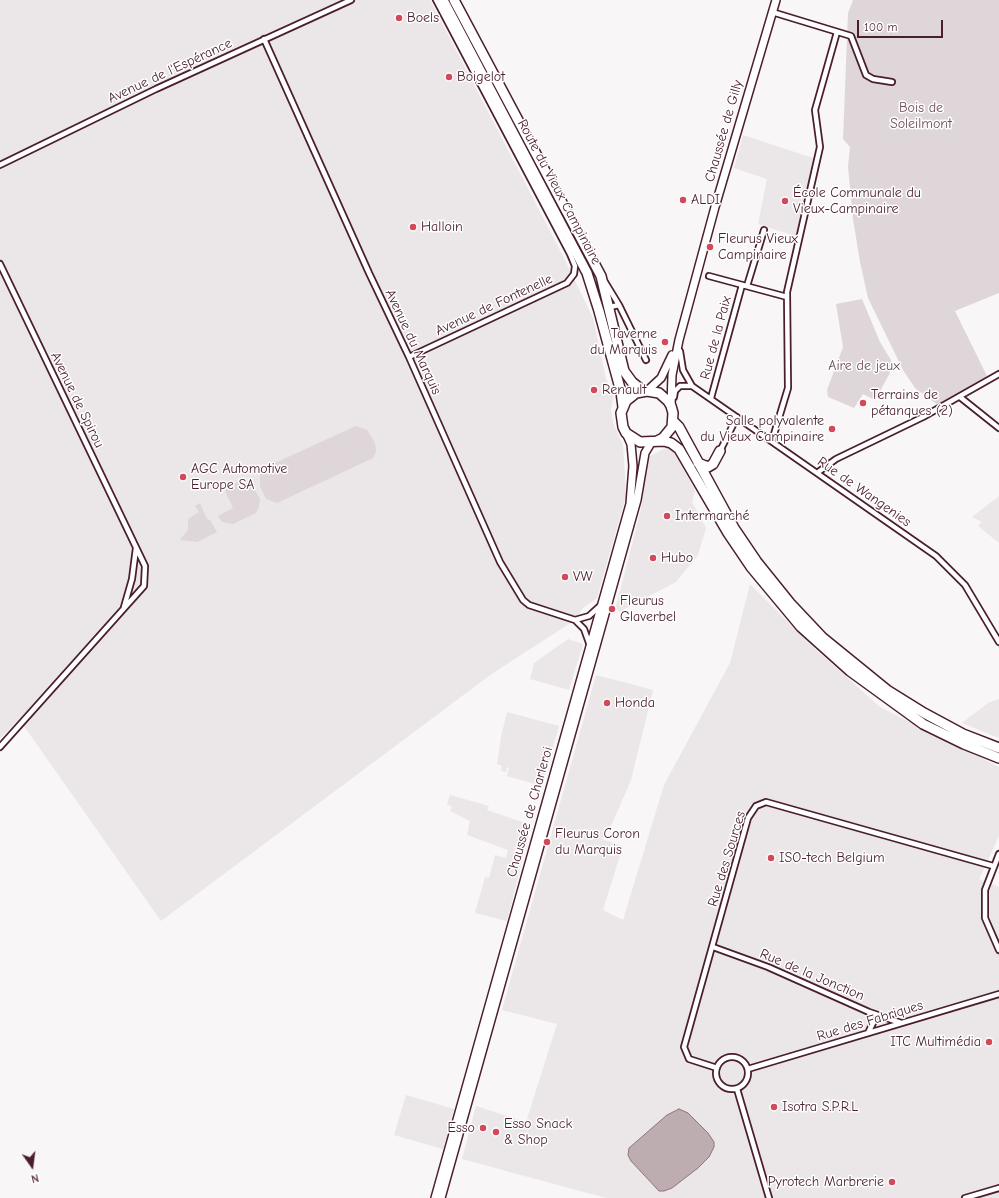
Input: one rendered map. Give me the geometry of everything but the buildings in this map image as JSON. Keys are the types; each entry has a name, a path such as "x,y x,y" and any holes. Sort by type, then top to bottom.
{"highway":[{"name":"Route du Vieux Campinaire","path":"443,0 587,273 621,392 623,407"},
{"name":"Route du Vieux Campinaire","path":"454,0 601,276 614,306 624,371 632,382 645,391"},
{"path":"999,748 963,734 918,710 881,686 823,638 790,603 757,562 734,528 674,420 672,406 659,393 645,391 631,396 623,407 621,420 626,433 635,440 672,443 679,449 728,533 751,567 784,608 818,644 850,671 923,724 964,744 999,758"},
{"path":"654,442 668,433 674,420"},
{"path":"698,463 708,467 713,464 720,451"}],"main road":[{"name":"Chaussée de Gilly","path":"645,391 662,378 679,340 715,207 776,0"},
{"name":"Chaussée de Gilly","path":"672,406 672,375 679,340"},
{"name":"Chaussée de Charleroi","path":"580,692 590,646 628,512 633,487 632,454 626,433"},
{"name":"Chaussée de Charleroi","path":"441,1198 480,1050 565,744 638,494 645,453 654,442"},
{"name":"Chaussée de Charleroi","path":"435,1198 480,1050"}],"street":[{"path":"335,0 337,6 346,0"},
{"name":"Avenue de l'Espérance","path":"0,165 137,98 351,0"},
{"name":"Avenue de Fontenelle","path":"409,356 567,283 574,274 575,266 436,0"},
{"path":"772,12 851,36 866,75 873,79 892,82"},
{"path":"772,441 788,388 787,297 820,147 815,110 837,32"},
{"name":"Avenue du Marquis","path":"264,39 369,273 409,356 500,562 523,600 529,605 575,620"},
{"path":"747,286 764,230"},
{"name":"Avenue de Spirou","path":"0,264 145,566 144,586 0,747"},
{"path":"709,276 787,297"},
{"name":"Rue de la Paix","path":"710,398 742,284"},
{"name":"Route du Vieux Campinaire","path":"614,306 646,360"},
{"path":"672,406 675,390 680,386 692,386 683,370 680,351 678,350"},
{"path":"817,473 836,459 923,417 999,374"},
{"name":"Rue de Wangenies","path":"692,386 936,556 965,586 999,642"},
{"path":"960,397 999,428"},
{"path":"720,451 737,416"},
{"name":"Avenue de Spirou","path":"124,608 132,579 136,546"},
{"path":"590,646 587,634 575,620 594,613 602,602"},
{"name":"Rue des Sources","path":"716,1068 689,1059 684,1047 748,818 756,806 766,802 993,866"},
{"path":"999,854 993,866 985,890 985,918 999,950"},
{"name":"Rue de la Jonction","path":"713,947 768,966 868,1012 901,1024"},
{"name":"Rue des Fabriques","path":"748,1070 999,994"},
{"path":"868,1012 873,1023 868,1033"},
{"path":"733,1056 743,1060 748,1070 748,1079 737,1089 727,1088 719,1083 716,1073 716,1068 723,1060 733,1056"},
{"path":"737,1089 769,1198"},
{"path":"964,1198 999,1188"}],"shaded area":[{"path":"0,0 430,0 562,254 593,318 606,379 614,394 611,409 613,423 623,445 626,496 597,598 583,608 575,620 493,673 161,921 19,719 0,739"},
{"name":"École Communale du Vieux-Campinaire","path":"743,135 816,159 798,237 758,224 767,179 734,168"},
{"path":"670,446 695,490 692,502 706,528 698,555 676,582 619,612 616,607 641,509 648,457"},
{"path":"999,496 999,543 978,526 982,522 972,517"},
{"path":"750,584 815,649 880,707 999,767 999,836 979,879 999,887 999,1198 606,1198 462,1159 476,1106 526,1122 557,1024 502,1010 596,675 653,690 631,780 611,826 602,839 623,846 603,910 623,920 664,785 730,663"},
{"path":"568,639 583,644 569,690 530,679 534,663"},
{"path":"999,699 999,738 962,723 988,703"},
{"path":"507,712 559,726 542,786 507,776 509,768 507,767 506,772 501,771 502,766 497,764"},
{"path":"450,795 489,806 487,810 531,825 507,921 475,913 485,877 489,878 495,855 506,858 508,850 467,835 470,821 450,811 452,807 447,804"},
{"path":"406,1095 454,1109 443,1149 394,1135"},
{"path":"679,1109 688,1113 708,1133 714,1142 714,1147 709,1157 698,1168 672,1188 659,1191 631,1161 628,1155 629,1148 667,1115"}],"green space":[{"name":"Bois de Soleilmont","path":"853,0 999,0 999,293 955,311 987,376 939,406 915,388 903,370 868,298 860,262 853,219 848,167 850,147 843,139 848,13"},
{"name":"Aire de jeux","path":"862,299 880,342 892,362 890,373 875,400 863,394 854,408 828,397 827,390 843,347 836,304"},
{"path":"356,426 367,430 375,443 376,451 373,458 277,503 266,499 260,486 260,474 264,468"},
{"path":"241,480 253,487 260,499 259,507 256,513 233,524 222,522 218,516 233,508 224,489"},
{"path":"200,503 207,519 210,520 217,532 197,542 180,540 188,530 188,519 199,512 195,506"}],"place":[{"name":"Boels","path":"399,18"},
{"name":"Boigelot","path":"449,77"},
{"name":"ALDI","path":"683,200"},
{"name":"École Communale du Vieux-Campinaire","path":"785,201"},
{"name":"Halloin","path":"413,227"},
{"name":"Fleurus Vieux Campinaire","path":"710,247"},
{"name":"Taverne du Marquis","path":"665,342"},
{"name":"Renault","path":"594,390"},
{"name":"Terrains de pétanques (2)","path":"863,403"},
{"name":"Salle polyvalente du Vieux Campinaire","path":"832,429"},
{"name":"AGC Automotive Europe SA","path":"183,477"},
{"name":"Intermarché","path":"667,516"},
{"name":"Hubo","path":"653,558"},
{"name":"VW","path":"565,577"},
{"name":"Fleurus Glaverbel","path":"612,609"},
{"name":"Honda","path":"607,703"},
{"name":"Fleurus Coron du Marquis","path":"547,842"},
{"name":"ISO-tech Belgium","path":"771,858"},
{"name":"ITC Multimédia","path":"989,1042"},
{"name":"Isotra S.P.R.L","path":"774,1107"},
{"name":"Esso","path":"483,1128"},
{"name":"Esso Snack & Shop","path":"496,1132"},
{"name":"Pyrotech Marbrerie","path":"892,1182"}]}
